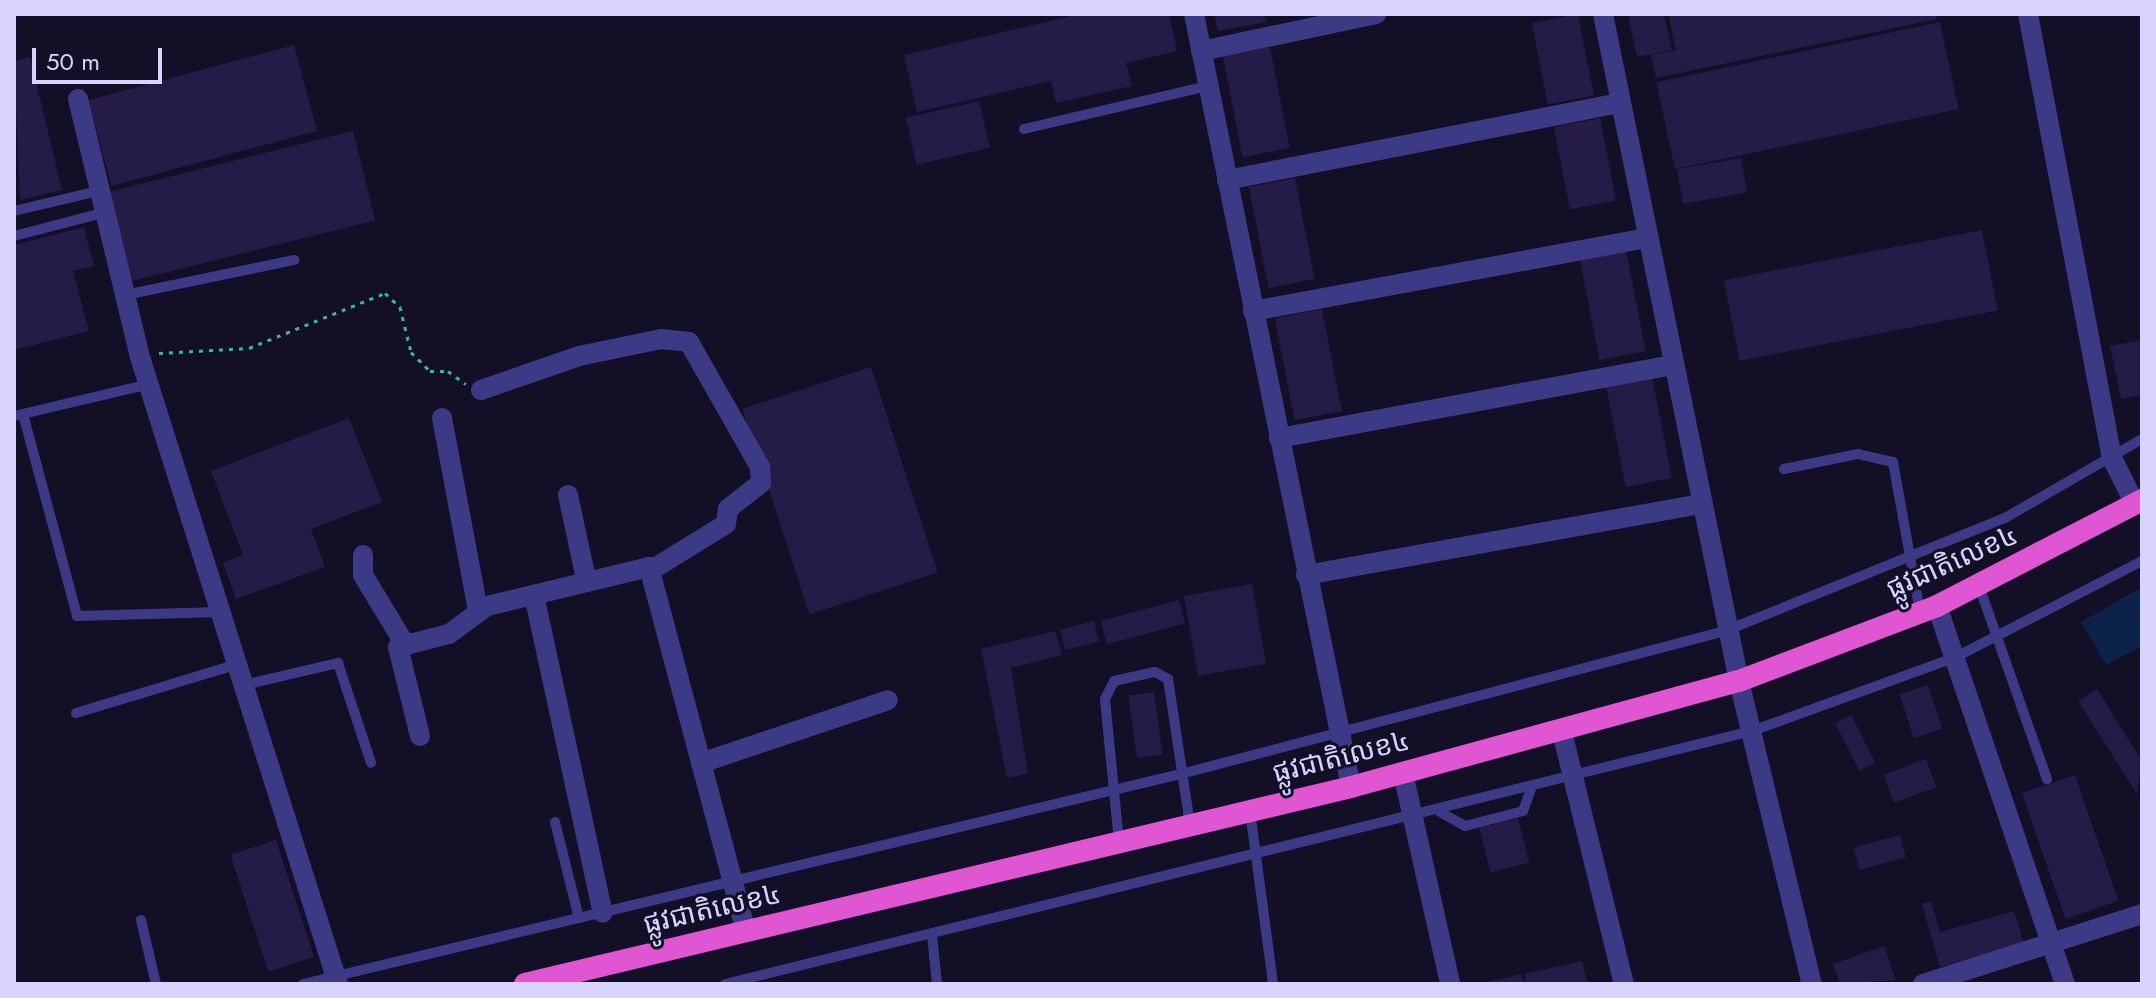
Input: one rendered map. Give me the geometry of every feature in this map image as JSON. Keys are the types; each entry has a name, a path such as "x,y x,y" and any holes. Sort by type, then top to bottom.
{"highway":[{"name":"ផ្លូវជាតិលេខ៤","path":"525,984 1351,787 1562,732 1739,681 1928,609 1979,586 2139,502"}],"street":[{"path":"1194,14 1351,787"},
{"path":"1201,51 1376,14"},
{"path":"1603,14 1725,631 1812,984"},
{"path":"2028,14 2112,458 2139,502"},
{"path":"78,99 139,354 338,980"},
{"path":"1227,180 1621,103"},
{"path":"1253,311 1648,238"},
{"path":"481,390 579,356 661,339 689,342 760,467 761,483 728,509 726,524 650,571"},
{"path":"1279,438 1673,365"},
{"path":"442,418 478,610"},
{"path":"568,495 586,579"},
{"path":"1306,575 1701,504"},
{"path":"363,555 368,585 406,646"},
{"path":"420,736 395,655 406,646 449,634 478,610 643,565 650,571 746,931"},
{"path":"534,595 603,913"},
{"path":"1928,609 1956,657 2055,943 2065,984"},
{"path":"701,763 888,700"},
{"path":"1562,732 1624,984"},
{"path":"1403,773 1450,984"},
{"path":"1923,984 2142,914"}],"lane":[{"path":"1024,129 1207,86"},
{"path":"14,211 98,191"},
{"path":"14,236 103,213"},
{"path":"125,295 294,260"},
{"path":"149,384 18,415 77,616 221,612"},
{"path":"303,984 338,980 579,918 1181,774 1725,631 1905,563 2112,458 2142,439"},
{"path":"1784,469 1883,455 1893,462 1905,563 1928,609"},
{"path":"725,984 1259,857 1575,779 1752,731 1956,657 2142,561"},
{"path":"1979,586 2001,636 2047,779"},
{"path":"244,685 338,663 371,763"},
{"path":"76,713 238,664"},
{"path":"1119,842 1105,699 1114,681 1155,672 1168,679 1190,825"},
{"path":"1440,812 1465,826 1509,815 1523,811 1531,789"},
{"path":"1250,811 1259,857 1273,984"},
{"path":"555,822 579,918"},
{"path":"141,920 156,984"},
{"path":"932,935 937,984"}],"path":[{"path":"139,354 249,348 385,293 400,307 411,352 430,371 448,371 481,390"}],"water":[{"path":"2142,587 2142,646 2106,665 2081,622"}],"building":[{"path":"1080,14 1169,14 1177,51 1126,63 1132,86 1056,103 1051,81 917,112 904,55"},
{"path":"1214,14 1264,14 1266,22 1218,31"},
{"path":"1578,14 1594,95 1548,104 1532,23"},
{"path":"1628,14 1664,14 1672,50 1637,57"},
{"path":"1668,14 1936,14 1937,19 1656,78 1651,55 1676,50"},
{"path":"1940,22 1959,109 1675,169 1656,82"},
{"path":"294,45 317,131 111,186 88,100"},
{"path":"1270,47 1290,148 1243,157 1223,56"},
{"path":"30,57 62,190 20,200 14,61"},
{"path":"979,101 990,148 917,165 906,118"},
{"path":"1600,118 1616,200 1570,209 1554,127"},
{"path":"353,131 375,220 130,281 108,192"},
{"path":"1741,158 1747,192 1683,204 1677,169"},
{"path":"1295,178 1315,279 1269,288 1249,187"},
{"path":"84,227 94,266 73,271 89,331 14,350 14,245"},
{"path":"1982,230 1998,310 1739,361 1724,280"},
{"path":"1626,250 1646,351 1600,360 1580,259"},
{"path":"1322,309 1342,411 1295,420 1275,318"},
{"path":"2142,340 2142,395 2121,399 2110,346"},
{"path":"871,367 938,572 809,614 743,409"},
{"path":"1652,376 1672,478 1626,487 1606,385"},
{"path":"349,418 382,502 311,529 325,567 236,599 223,563 243,555 211,471"},
{"path":"1252,584 1266,664 1198,676 1184,596"},
{"path":"1179,600 1185,623 1107,644 1101,621"},
{"path":"1094,621 1099,641 1065,650 1060,629"},
{"path":"1055,631 1062,655 1011,668 1028,774 1007,778 981,649"},
{"path":"1928,685 1942,729 1914,738 1899,694"},
{"path":"2097,689 2142,761 2137,794 2078,701"},
{"path":"1154,692 1163,754 1137,758 1128,696"},
{"path":"1851,715 1876,763 1859,771 1835,723"},
{"path":"1926,759 1936,787 1894,803 1884,774"},
{"path":"2075,775 2118,901 2065,919 2022,793"},
{"path":"1518,818 1529,863 1490,872 1479,828"},
{"path":"1900,835 1906,857 1860,870 1854,847"},
{"path":"276,840 314,957 268,972 230,855"},
{"path":"1931,901 1940,932 2014,911 2024,943 1940,967 1922,904"},
{"path":"1884,946 1896,980 1840,984 1833,964"},
{"path":"1582,961 1588,984 1526,984 1524,974"},
{"path":"1521,974 1523,984 1483,984 1483,983"}]}
